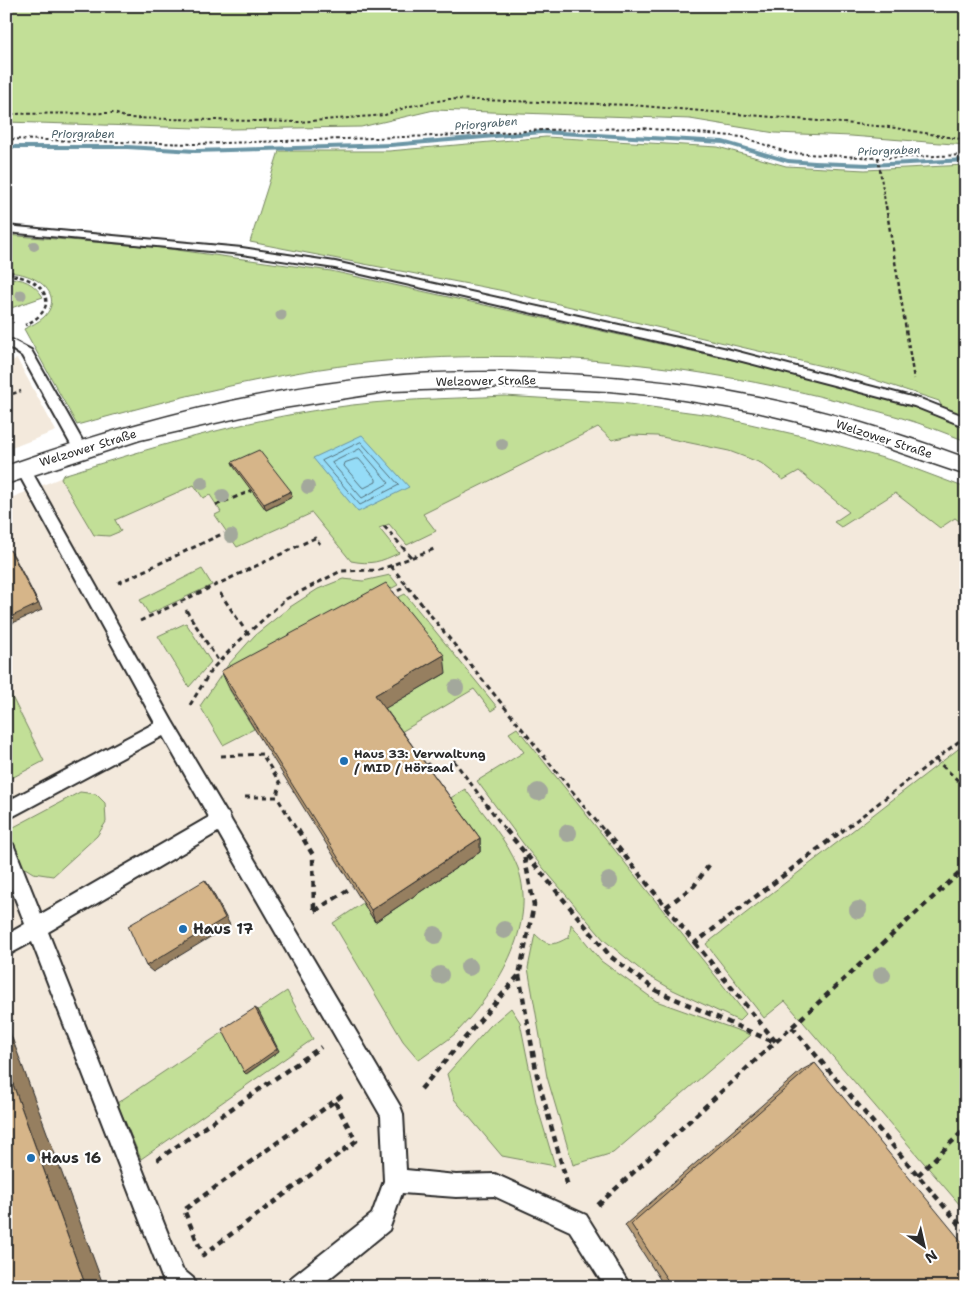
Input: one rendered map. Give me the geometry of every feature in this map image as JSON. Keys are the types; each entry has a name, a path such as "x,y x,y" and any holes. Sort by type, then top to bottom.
{"street":[{"name":"Welzower Straße","path":"15,472 80,448 171,423 330,391 408,382 514,378 626,386 722,397 807,415 885,437 966,467"}],"lane":[{"path":"6,229 106,236 232,250 335,265 723,352 918,403 966,422"},
{"path":"6,346 12,344 27,353 80,448"},
{"path":"15,472 222,819 392,1114 395,1181 381,1222 300,1287"},
{"path":"6,812 166,726"},
{"path":"6,946 222,819"},
{"path":"6,850 173,1278 184,1287"},
{"path":"395,1181 456,1186 495,1185 578,1223 619,1287"}],"path":[{"path":"6,114 114,113 127,118 299,122 385,115 410,106 449,99 641,106 889,127 966,140"},
{"path":"6,140 195,144 641,128 742,138 789,153 878,158 966,155"},
{"path":"878,158 918,403"},
{"path":"11,275 13,269"},
{"path":"6,275 36,282 44,290 45,308 40,317 25,325"},
{"path":"6,310 17,329"},
{"path":"216,505 251,491"},
{"path":"384,526 411,557"},
{"path":"118,583 224,533"},
{"path":"140,621 315,538 320,544"},
{"path":"190,705 212,669 247,633 286,598 341,571 379,570 434,550"},
{"path":"391,566 776,1043"},
{"path":"388,596 407,586"},
{"path":"220,593 247,633"},
{"path":"186,610 219,662"},
{"path":"695,942 966,736"},
{"path":"448,753 524,854 610,957 658,991 776,1043"},
{"path":"221,756 262,754 280,784 277,797 313,854 314,911 352,886"},
{"path":"935,759 966,788"},
{"path":"420,770 431,763"},
{"path":"270,768 276,764"},
{"path":"245,797 277,797"},
{"path":"524,854 534,905 519,975 537,1075 578,1223 966,867"},
{"path":"666,907 694,886 709,865"},
{"path":"421,1090 519,975"},
{"path":"792,1027 966,1232"},
{"path":"134,1176 344,1031"},
{"path":"335,1102 356,1141 203,1255 184,1210 343,1095"},
{"path":"918,1175 966,1128"}],"shaded area":[{"path":"17,359 56,431 6,450 6,363"},
{"path":"505,398 966,490 966,1287 6,1287 6,500 65,476"}],"green space":[{"path":"6,6 966,6 966,145 851,136 775,133 690,119 434,110 361,127 229,129 6,122"},
{"path":"546,137 718,147 786,166 865,170 966,165 966,418 942,407 939,401 860,375 499,290 250,242 279,151 389,151"},
{"path":"6,235 155,247 331,271 854,387 966,425 966,441 902,418 837,401 707,374 575,359 509,357 442,357 337,366 225,387 77,425 24,329 42,319 50,308 51,299 49,291 43,284 25,275 6,273"},
{"path":"6,278 28,282 43,297 11,308 6,299"},
{"path":"505,396 621,403 711,415 811,438 894,461 966,488 966,526 955,518 940,528 895,493 841,527 834,522 849,512 799,471 783,480 761,463 729,451 657,436 632,435 612,440 598,427 423,514 436,531 407,545 389,524 379,528 399,553 381,561 370,563 351,561 312,513 237,547 215,515 221,512 210,495 203,498 194,485 115,520 121,531 109,536 94,535 61,479 63,475 162,445 263,420 331,408 374,403"},
{"path":"202,569 212,585 149,614 140,600"},
{"path":"390,575 398,585 350,610 229,689 254,729 223,745 200,706 228,665 255,635 290,607 318,589 343,579 363,581"},
{"path":"405,594 497,707 491,711 474,689 401,732 376,707 389,602"},
{"path":"186,623 211,662 189,687 158,636"},
{"path":"6,685 44,761 6,781"},
{"path":"517,728 746,1014 739,1021 673,990 647,975 604,940 528,850 477,781 524,752 509,733"},
{"path":"966,743 966,1212 785,1001 764,1018 706,944"},
{"path":"465,789 494,827 514,858 523,890 522,913 518,935 510,957 485,998 456,1033 419,1060 403,1041 333,923 363,903 375,922 441,804"},
{"path":"80,792 96,794 105,803 106,822 97,836 53,876 33,873 14,861 10,845 12,828"},
{"path":"571,924 601,961 656,1001 751,1035 613,1153 573,1165 547,1077 528,968 535,934 547,943 559,942 569,937"},
{"path":"287,991 313,1039 141,1159 117,1103 225,1031 247,1074 279,1051 258,1010"},
{"path":"511,1008 520,1022 536,1102 555,1166 502,1156 454,1099 447,1074 490,1026"}],"water":[{"path":"362,435 409,487 358,512 313,458"}],"building":[{"path":"259,450 291,491 264,504 232,462"},
{"path":"10,550 38,604 6,619 6,552"},
{"name":"Haus 33: Verwaltung / MID / Hörsaal","path":"386,583 444,655 375,695 480,838 371,910 221,671"},
{"name":"Haus 17","path":"205,880 225,918 146,966 128,926"},
{"path":"255,1008 277,1049 244,1072 222,1029"},
{"path":"815,1063 966,1247 966,1287 672,1287 631,1224"},
{"name":"Haus 16","path":"6,1065 86,1287 6,1287"}],"waterway":[{"name":"Priorgraben","path":"6,147 127,147 195,151 391,145 542,132 723,142 788,161 815,163 870,165 966,160"}],"place":[{"name":"Haus 33: Verwaltung / MID / Hörsaal","path":"344,761"},
{"name":"Haus 17","path":"183,929"},
{"name":"Haus 16","path":"31,1158"}]}
